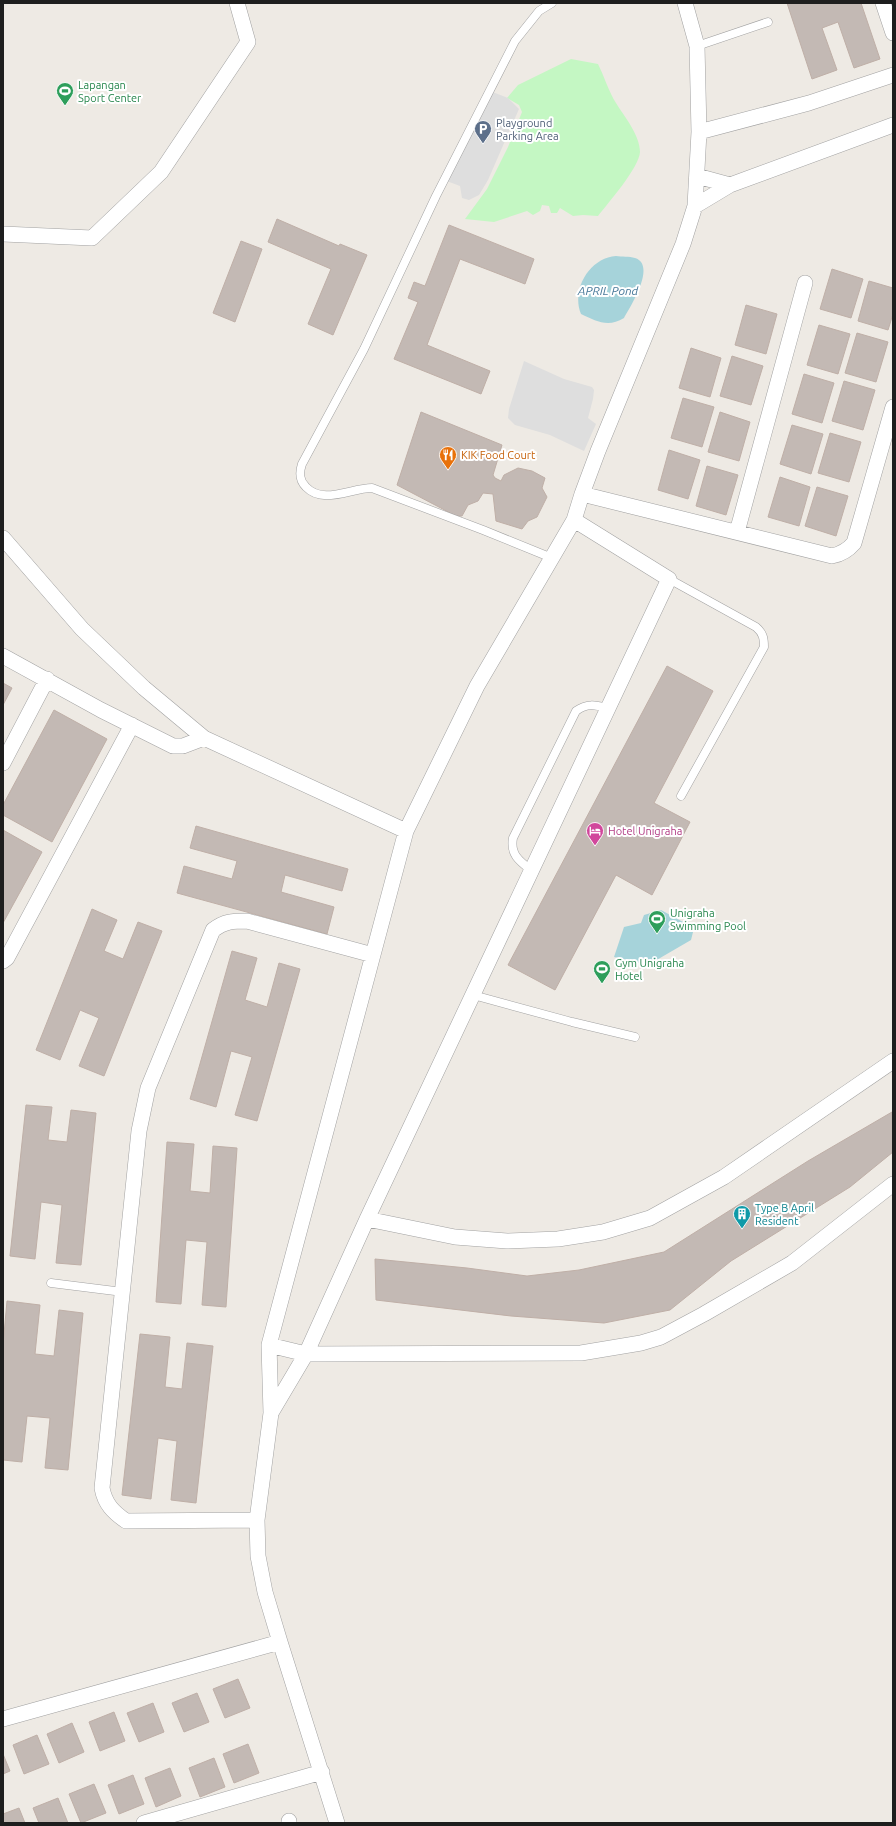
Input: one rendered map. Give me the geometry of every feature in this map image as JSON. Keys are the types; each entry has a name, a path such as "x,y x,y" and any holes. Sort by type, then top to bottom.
{"street":[{"path":"3,234 92,238 161,172 248,42 237,3"},
{"path":"337,1823 265,1592 258,1556 257,1520 271,1413 269,1345 406,831 477,686 574,520 582,494 683,244 696,206 696,176 699,132 697,46 685,3"},
{"path":"883,3 893,33"},
{"path":"699,132 808,103 893,75"},
{"path":"696,206 730,185 893,125"},
{"path":"696,176 730,185"},
{"path":"737,532 805,283"},
{"path":"582,494 832,556 848,550 854,543 893,407"},
{"path":"271,1413 306,1354 367,1219 669,578 574,520"},
{"path":"3,538 82,629 144,688 204,738 406,831"},
{"path":"3,656 173,746 183,746 204,738"},
{"path":"3,764 46,679"},
{"path":"3,961 7,958 132,725"},
{"path":"257,1520 126,1521 113,1512 104,1500 102,1488 139,1131 148,1088 213,930 221,924 231,920 247,921 373,955"},
{"path":"367,1219 455,1237 507,1241 558,1239 603,1232 650,1218 724,1177 893,1060"},
{"path":"269,1345 306,1354 581,1353 642,1343 661,1336 704,1314 792,1262 893,1184"},
{"path":"3,1719 280,1642"},
{"path":"144,1823 322,1772"}],"lane":[{"path":"552,3 539,11 515,42 436,196 364,349 302,464 300,472 302,482 312,494 326,496 372,488 552,558"},
{"path":"697,46 768,22"},
{"path":"669,578 756,628 762,632 764,640 764,647 681,796"},
{"path":"531,870 516,858 512,852 513,838 576,712 582,706 589,704 607,708"},
{"path":"473,995 572,1022 635,1037"},
{"path":"51,1283 123,1292"}],"green space":[{"path":"571,59 598,64 613,99 635,132 640,152 629,176 598,216 573,216 560,208 557,213 551,213 549,206 542,205 540,211 533,215 527,211 494,222 465,219 487,189 508,147 522,112 519,105 507,98 518,85"}],"shaded area":[{"name":"Playground Parking Area","path":"490,91 508,98 519,109 488,180 479,195 469,200 462,198 460,186 444,180"},
{"path":"524,361 564,379 592,387 594,390 588,418 596,424 584,451 550,435 515,425 508,418 509,409"}],"water":[{"name":"APRIL Pond","path":"616,256 633,257 641,262 643,269 643,277 640,286 624,318 613,323 607,323 581,314 578,295 585,277 590,269 598,263 606,258"},
{"name":"Unigraha Swimming Pool","path":"661,910 694,928 691,940 648,965 614,957 624,927 641,923 644,915"}],"building":[{"path":"787,3 861,3 880,59 854,68 838,22 822,28 837,70 812,79"},
{"path":"277,219 339,246 340,244 367,255 333,335 308,324 331,269 268,242"},
{"path":"449,225 534,259 525,284 460,259 427,345 490,371 481,394 394,359 418,302 408,298 414,282 425,286"},
{"path":"241,241 262,249 235,322 213,313"},
{"path":"832,269 863,279 851,318 820,309"},
{"path":"869,281 893,288 893,314 888,330 858,321"},
{"path":"746,305 777,314 766,354 735,345"},
{"path":"819,325 850,334 838,374 807,365"},
{"path":"857,333 888,342 876,382 845,373"},
{"path":"691,348 721,358 710,397 679,388"},
{"path":"732,356 763,366 751,405 720,396"},
{"path":"804,374 834,383 822,423 792,414"},
{"path":"844,381 875,390 863,430 832,421"},
{"path":"683,398 714,407 702,447 671,438"},
{"name":"KIK Food Court","path":"421,412 502,445 493,475 495,478 501,481 504,475 518,468 532,471 545,478 542,488 547,497 537,517 528,521 522,529 496,521 493,494 483,493 478,501 468,505 462,516 456,516 397,485"},
{"path":"720,412 750,422 739,461 708,452"},
{"path":"792,425 823,434 811,474 780,464"},
{"path":"830,433 861,442 849,482 818,473"},
{"path":"669,450 700,460 688,499 658,490"},
{"path":"707,466 738,475 726,515 696,506"},
{"path":"780,477 810,487 799,526 768,517"},
{"path":"817,487 848,496 836,536 805,526"},
{"path":"667,666 713,691 654,803 690,822 652,895 616,875 555,990 508,965"},
{"path":"3,683 12,688 3,705"},
{"path":"54,710 107,739 52,842 3,815 3,805"},
{"path":"196,826 348,869 342,891 285,875 281,892 334,907 327,934 177,893 184,866 232,879 237,861 190,848"},
{"path":"3,830 42,852 3,923"},
{"path":"92,909 117,920 104,951 123,959 138,922 162,931 104,1076 79,1066 99,1018 80,1010 60,1060 36,1050"},
{"path":"232,951 257,958 245,1000 267,1007 279,963 300,969 257,1121 235,1115 252,1057 231,1051 216,1107 190,1099"},
{"path":"26,1105 52,1107 48,1140 67,1142 71,1110 96,1113 81,1265 56,1263 62,1205 41,1202 35,1259 10,1256"},
{"name":"Type B April Resident","path":"892,1112 893,1152 850,1187 731,1261 670,1310 604,1323 511,1316 376,1300 375,1259 467,1268 527,1276 579,1270 664,1252 808,1161"},
{"path":"167,1142 194,1144 190,1191 210,1193 213,1146 237,1148 226,1307 202,1305 207,1242 186,1240 181,1304 156,1302"},
{"path":"7,1301 40,1305 35,1354 54,1356 59,1310 83,1313 68,1470 45,1468 50,1418 27,1416 22,1462 3,1460 3,1345"},
{"path":"140,1334 170,1337 165,1387 182,1389 187,1343 213,1346 196,1503 171,1500 177,1441 158,1438 151,1499 122,1495"},
{"path":"238,1679 250,1708 225,1718 213,1689"},
{"path":"197,1693 209,1722 184,1732 172,1703"},
{"path":"153,1703 164,1732 139,1742 127,1713"},
{"path":"114,1712 125,1741 100,1751 89,1722"},
{"path":"72,1723 84,1752 59,1763 47,1734"},
{"path":"37,1735 49,1764 24,1774 13,1745"},
{"path":"248,1744 259,1773 234,1783 223,1754"},
{"path":"3,1754 10,1771 3,1774"},
{"path":"214,1758 225,1787 200,1797 189,1768"},
{"path":"170,1768 181,1796 156,1807 145,1778"},
{"path":"133,1775 144,1804 119,1814 108,1785"},
{"path":"94,1784 106,1813 81,1823 69,1794"},
{"path":"58,1798 68,1823 39,1823 33,1808"},
{"path":"19,1808 25,1823 3,1823 3,1814"}],"place":[{"name":"Lapangan Sport Center","path":"65,106"},
{"name":"Playground Parking Area","path":"483,144"},
{"name":"KIK Food Court","path":"448,470"},
{"name":"Hotel Unigraha","path":"595,846"},
{"name":"Unigraha Swimming Pool","path":"657,934"},
{"name":"Gym Unigraha Hotel","path":"602,984"},
{"name":"Type B April Resident","path":"742,1229"}]}
